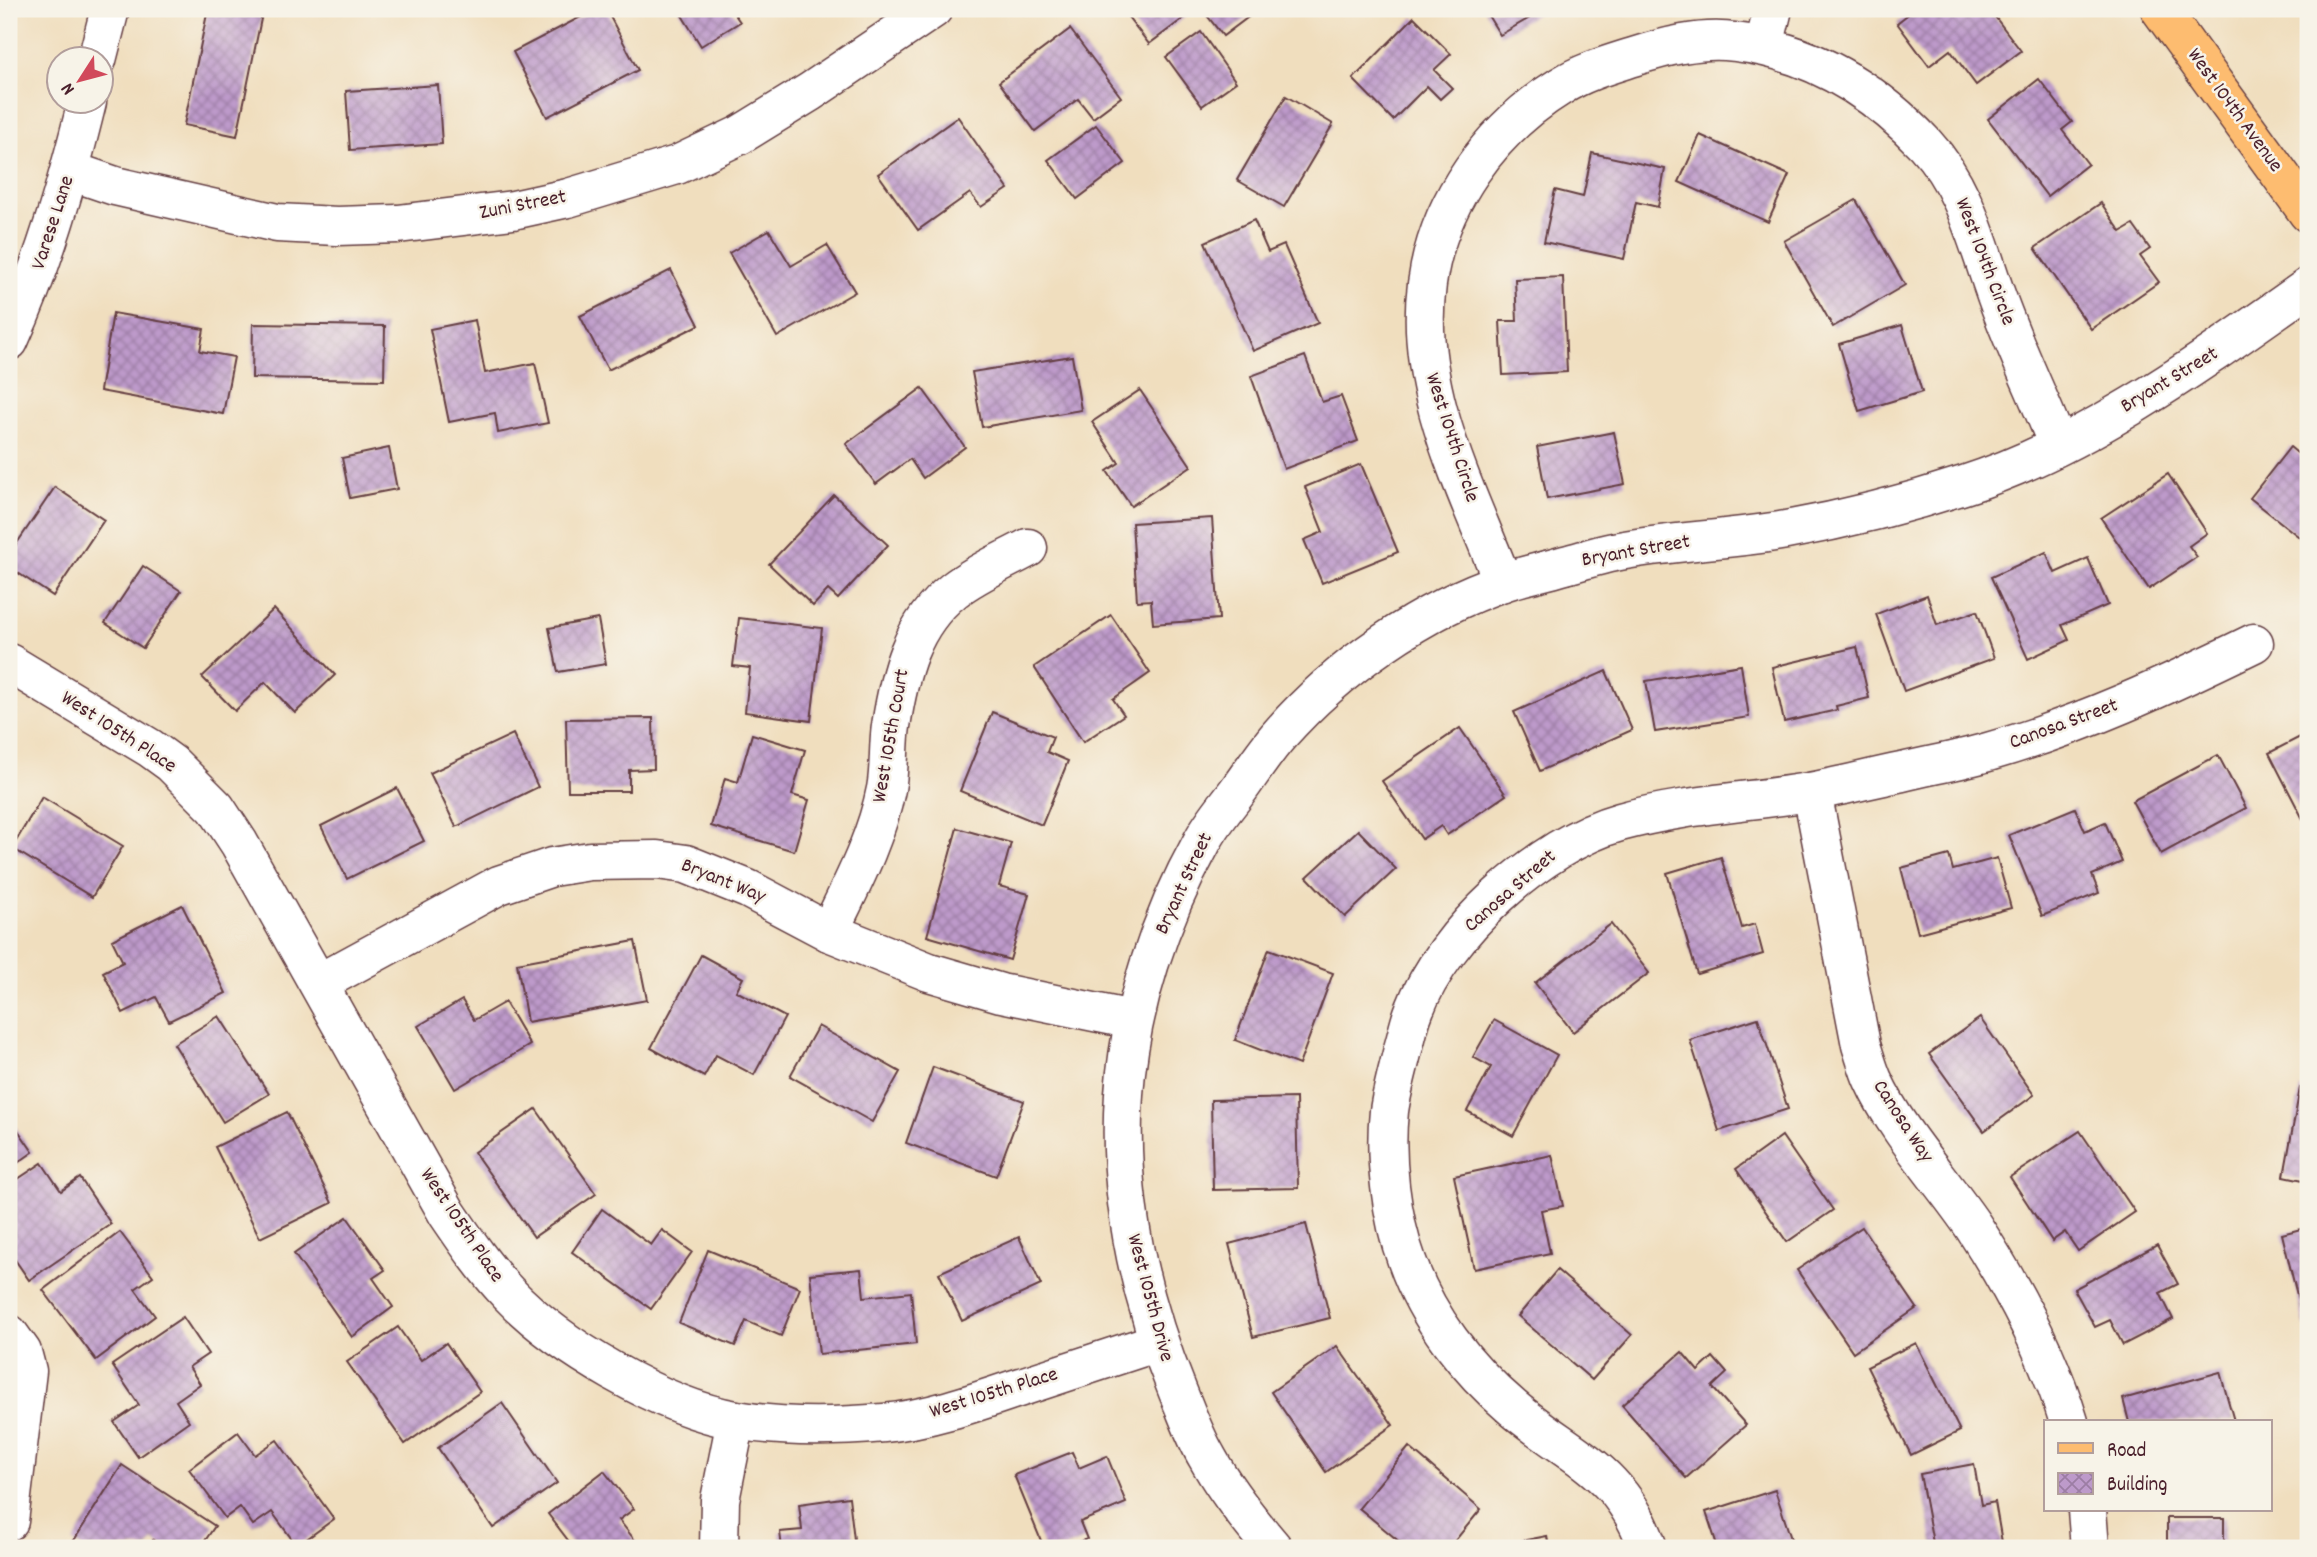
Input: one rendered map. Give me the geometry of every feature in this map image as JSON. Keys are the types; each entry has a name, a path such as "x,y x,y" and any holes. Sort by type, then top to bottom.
{"main road":[{"name":"West 104th Avenue","path":"2160,9 2308,213"}],"street":[{"path":"101,46 110,9"},
{"name":"Zuni Street","path":"71,171 115,186 277,223 337,226 398,224 513,210 568,198 677,165 740,135 810,92 933,9"},
{"path":"1764,46 1773,9"},
{"name":"West 104th Circle","path":"1503,582 1452,454 1432,387 1426,354 1427,288 1433,250 1458,192 1505,130 1532,106 1562,85 1593,70 1660,48 1730,41 1764,46 1807,60 1854,84 1893,113 1927,146 1951,179 1970,216 1997,298 2058,445"},
{"name":"Varese Lane","path":"9,341 32,290 71,171 84,116"},
{"name":"Bryant Street","path":"1133,1020 1156,944 1204,838 1276,738 1349,668 1391,639 1447,607 1503,582 1614,552 1784,530 1876,511 1969,484 2008,469 2124,410 2226,347 2308,287"},
{"name":"West 105th Court","path":"829,932 872,841 886,788 891,728 903,666 911,643 936,607 955,589 1028,548"},
{"name":"Canosa Street","path":"1648,1548 1643,1532 1620,1492 1593,1465 1516,1411 1481,1380 1443,1330 1415,1283 1395,1216 1388,1145 1389,1112 1395,1078 1414,1009 1432,976 1480,912 1544,857 1581,837 1618,822 1658,813 1812,792 1987,753 2048,733 2168,685 2253,643"},
{"name":"West 105th Place","path":"9,663 150,748 172,764 216,808 239,842 447,1213 480,1261 508,1294 536,1320 628,1380 694,1408 736,1420 798,1425 886,1423 958,1408 1158,1342"},
{"name":"Canosa Way","path":"1812,792 1861,1045 1872,1079 1887,1106 1973,1227 2027,1318 2063,1400 2068,1420"},
{"name":"Bryant Way","path":"319,983 499,885 552,867 590,860 657,860 686,864 748,889 829,932 929,972 1001,993 1133,1020"},
{"name":"West 105th Drive","path":"1133,1020 1121,1129 1124,1177 1136,1265 1158,1342 1207,1458 1231,1496 1273,1548"},
{"path":"9,1334 22,1352 27,1371 9,1521"},
{"path":"719,1548 720,1500 736,1420"},
{"path":"2087,1512 2090,1548"}],"building":[{"path":"208,9 263,9 237,136 184,125"},
{"path":"596,9 606,9 638,70 547,117 513,52"},
{"path":"678,9 731,9 740,22 701,46"},
{"path":"1122,9 1196,9 1149,44"},
{"path":"1202,9 1259,9 1223,36"},
{"path":"1484,9 1545,9 1500,35"},
{"path":"1915,9 1989,9 2021,51 1976,85 1950,50 1929,66 1897,23"},
{"path":"1414,17 1451,54 1434,70 1452,88 1440,99 1427,86 1393,120 1353,79"},
{"path":"1070,29 1121,97 1093,118 1078,99 1035,131 999,82"},
{"path":"1201,32 1236,82 1202,106 1166,57"},
{"path":"2039,79 2072,122 2062,130 2088,164 2047,196 1988,119"},
{"path":"438,85 442,144 350,150 346,91"},
{"path":"1286,96 1333,124 1284,207 1237,180"},
{"path":"958,117 1008,189 981,207 970,193 918,230 878,174"},
{"path":"1096,125 1125,163 1077,199 1048,160"},
{"path":"1700,135 1789,175 1768,222 1679,182"},
{"path":"1592,153 1665,169 1658,207 1636,202 1624,259 1544,242 1555,190 1583,197"},
{"path":"1856,200 1905,285 1833,327 1784,241"},
{"path":"2101,203 2121,232 2133,225 2150,249 2140,256 2159,282 2091,329 2035,248"},
{"path":"1254,220 1268,252 1284,245 1318,323 1253,351 1205,242"},
{"path":"769,230 791,266 827,245 855,292 777,337 729,253"},
{"path":"671,270 699,325 608,370 580,316"},
{"path":"1563,277 1567,372 1503,375 1500,321 1517,321 1515,279"},
{"path":"113,313 204,329 200,351 234,357 223,414 100,391"},
{"path":"475,320 485,373 535,363 548,423 498,433 495,413 449,422 430,329"},
{"path":"253,324 385,326 384,380 252,378"},
{"path":"1902,325 1922,392 1859,411 1839,344"},
{"path":"1072,356 1081,410 982,427 972,372"},
{"path":"1305,356 1322,402 1341,396 1358,441 1284,469 1251,376"},
{"path":"922,388 965,447 923,478 910,459 876,484 846,444"},
{"path":"1140,390 1191,466 1131,506 1107,471 1119,463 1092,422"},
{"path":"1614,432 1625,484 1547,499 1537,447"},
{"path":"2290,447 2308,462 2308,544 2250,498"},
{"path":"389,448 397,489 350,498 342,458"},
{"path":"1361,464 1398,552 1322,583 1304,540 1323,532 1305,487"},
{"path":"2168,474 2207,533 2189,546 2197,557 2149,589 2101,518"},
{"path":"55,487 104,520 53,596 9,567 9,555"},
{"path":"834,495 888,545 838,599 828,590 813,606 769,564"},
{"path":"1212,518 1219,619 1153,624 1151,600 1137,601 1132,523"},
{"path":"2046,552 2055,573 2088,558 2108,605 2062,625 2069,640 2028,659 1991,577"},
{"path":"143,566 181,591 143,648 105,623"},
{"path":"1927,595 1937,625 1977,611 1994,658 1904,691 1876,614"},
{"path":"274,609 335,675 295,713 265,682 235,711 202,677"},
{"path":"1111,615 1150,673 1113,699 1124,715 1083,742 1034,667"},
{"path":"739,618 822,628 811,721 745,712 750,668 733,666"},
{"path":"598,619 606,664 558,672 549,628"},
{"path":"1857,647 1869,698 1836,706 1837,710 1784,722 1772,667"},
{"path":"1741,665 1749,717 1655,732 1646,681"},
{"path":"1606,671 1632,730 1540,771 1514,712"},
{"path":"992,712 1053,737 1047,752 1068,761 1042,825 960,791"},
{"path":"653,718 654,769 629,770 629,791 568,791 566,719"},
{"path":"1460,728 1506,795 1447,835 1441,826 1422,839 1382,781"},
{"path":"2308,733 2308,824 2306,825 2269,753"},
{"path":"513,734 538,787 456,827 430,773"},
{"path":"752,734 805,750 792,795 809,800 794,851 711,826 725,778 738,782"},
{"path":"2218,755 2246,808 2161,854 2132,801"},
{"path":"397,788 424,841 347,879 321,826"},
{"path":"42,797 123,846 92,897 12,848"},
{"path":"2075,808 2085,831 2105,822 2122,862 2092,875 2099,893 2042,916 2009,835"},
{"path":"957,828 1011,843 999,886 1029,894 1010,960 927,936"},
{"path":"1358,830 1396,869 1345,917 1307,877"},
{"path":"1949,855 1953,870 1997,858 2011,908 1918,933 1901,868"},
{"path":"1721,857 1742,928 1755,924 1763,954 1697,974 1667,873"},
{"path":"182,905 226,993 169,1021 156,997 123,1013 103,972 123,962 112,940"},
{"path":"1611,924 1649,973 1573,1032 1535,983"},
{"path":"635,941 647,1000 527,1022 517,963"},
{"path":"1269,949 1333,973 1299,1065 1235,1040"},
{"path":"701,955 743,978 736,991 785,1017 754,1075 716,1055 704,1077 651,1048"},
{"path":"462,1000 474,1020 505,1002 530,1045 455,1089 418,1026"},
{"path":"219,1016 269,1094 223,1122 174,1044"},
{"path":"1758,1018 1788,1109 1719,1131 1690,1040"},
{"path":"1980,1018 2034,1095 1984,1131 1929,1054"},
{"path":"1494,1020 1557,1055 1513,1136 1467,1111 1491,1067 1473,1057"},
{"path":"818,1026 900,1072 872,1122 790,1076"},
{"path":"933,1067 1024,1101 996,1176 906,1143"},
{"path":"2300,1088 2308,1090 2308,1181 2284,1176"},
{"path":"1296,1098 1298,1188 1213,1190 1211,1100"},
{"path":"536,1109 596,1194 534,1237 474,1152"},
{"path":"287,1112 332,1203 260,1238 215,1147"},
{"path":"9,1117 33,1152 9,1169"},
{"path":"2080,1131 2135,1212 2078,1251 2065,1232 2052,1241 2010,1177"},
{"path":"1782,1136 1833,1210 1787,1242 1736,1169"},
{"path":"1552,1155 1563,1206 1541,1210 1550,1253 1474,1269 1454,1176"},
{"path":"42,1163 61,1191 80,1178 111,1224 29,1280 9,1251 9,1185"},
{"path":"602,1209 651,1245 662,1230 692,1252 651,1309 572,1252"},
{"path":"347,1217 385,1270 373,1278 393,1307 352,1337 294,1254"},
{"path":"1306,1224 1330,1318 1253,1337 1229,1244"},
{"path":"1862,1227 1917,1308 1853,1352 1797,1270"},
{"path":"2308,1227 2308,1327 2305,1328 2282,1234"},
{"path":"120,1232 153,1276 135,1289 155,1316 96,1360 43,1290"},
{"path":"1019,1237 1041,1285 962,1321 939,1273"},
{"path":"2157,1245 2178,1284 2160,1293 2173,1319 2123,1345 2110,1320 2095,1327 2074,1289"},
{"path":"708,1250 800,1288 781,1336 746,1321 735,1346 679,1323"},
{"path":"861,1269 864,1297 911,1292 916,1344 819,1354 810,1274"},
{"path":"1557,1270 1632,1335 1592,1380 1518,1316"},
{"path":"183,1317 208,1354 189,1367 200,1384 176,1401 189,1421 138,1457 114,1422 139,1405 112,1365"},
{"path":"398,1327 421,1360 446,1343 480,1392 405,1444 347,1362"},
{"path":"1916,1343 1960,1431 1911,1455 1867,1367"},
{"path":"1337,1346 1393,1425 1326,1472 1271,1392"},
{"path":"1682,1352 1698,1371 1713,1357 1727,1373 1712,1387 1746,1425 1686,1478 1622,1405"},
{"path":"2220,1372 2234,1420 2128,1420 2123,1399"},
{"path":"502,1403 557,1483 493,1528 438,1448"},
{"path":"238,1432 255,1455 277,1440 334,1519 297,1546 272,1512 253,1525 240,1507 225,1518 189,1469"},
{"path":"1409,1447 1481,1509 1449,1548 1407,1548 1359,1508"},
{"path":"1072,1452 1079,1468 1107,1456 1126,1503 1080,1522 1087,1539 1064,1548 1044,1548 1014,1475"},
{"path":"1974,1464 1981,1505 1995,1502 2003,1548 1934,1548 1920,1474"},
{"path":"122,1465 215,1526 200,1548 165,1548 153,1540 148,1548 83,1548 73,1542"},
{"path":"604,1471 634,1509 619,1520 641,1548 574,1548 548,1514"},
{"path":"1775,1490 1794,1548 1718,1548 1706,1512"},
{"path":"849,1497 855,1548 782,1548 780,1532 802,1530 799,1504"},
{"path":"2167,1518 2224,1518 2224,1548 2167,1548"},
{"path":"1547,1536 1549,1548 1490,1548 1490,1547"}]}
